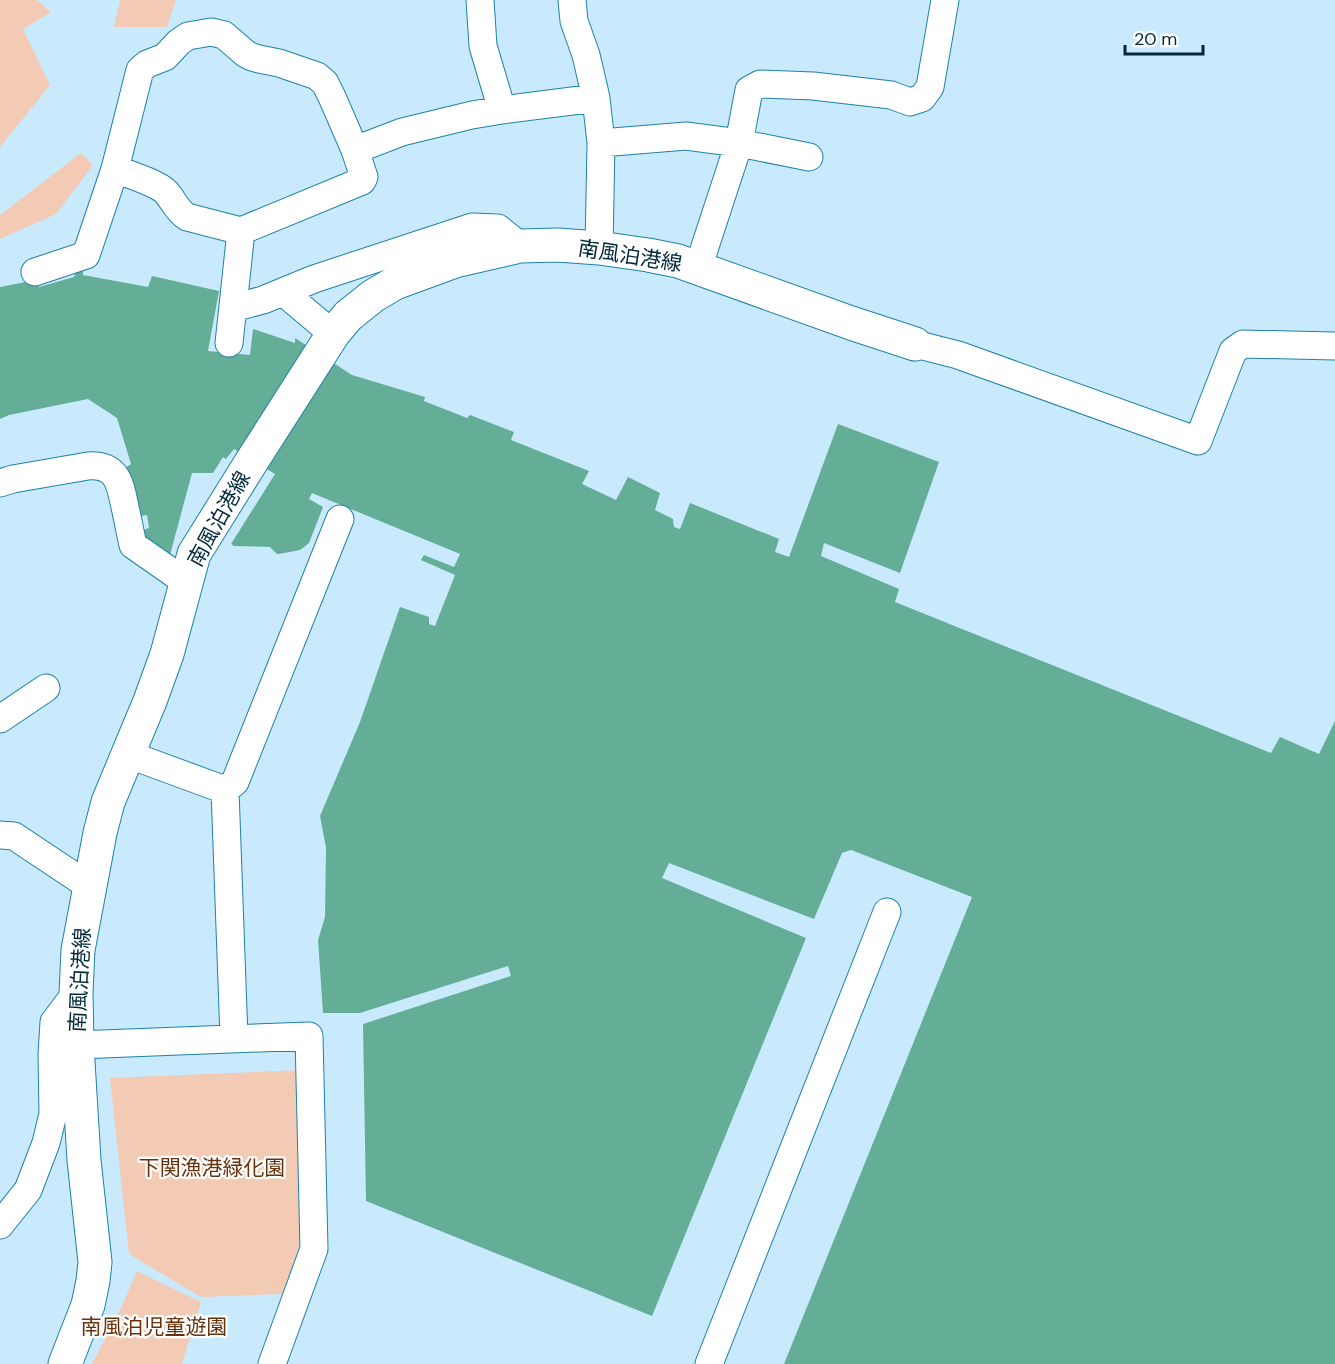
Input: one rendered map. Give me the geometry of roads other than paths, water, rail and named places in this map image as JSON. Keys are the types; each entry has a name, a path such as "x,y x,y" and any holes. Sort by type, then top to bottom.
{"main road":[{"name":"南風泊港線","path":"65,1364 88,1305 95,1262 84,1160 76,993 78,950 89,886 108,802 167,654 194,554 330,340 348,316 373,296 395,283 455,261 520,246 558,245 599,248 678,261 915,344"}],"street":[{"path":"480,0 483,46 502,110"},
{"path":"572,0 574,21 586,55 596,98 601,143 599,248"},
{"path":"698,267 739,143 749,90 760,84 813,86 891,95 910,102 922,98 930,87 945,0"},
{"path":"35,272 86,255 115,169 140,69 165,57 188,36 211,32 224,35 252,57 279,63 317,76 333,97 364,177 362,181 241,231 187,217 180,213 166,192 159,187 115,169"},
{"path":"355,150 402,132 502,110 596,98"},
{"path":"601,143 686,136 739,143 809,157"},
{"path":"233,308 263,300 315,279 472,227 498,228 520,246"},
{"path":"229,343 241,231"},
{"path":"283,292 330,340"},
{"path":"915,344 958,355 1198,441 1233,351 1243,344 1335,346"},
{"path":"0,483 88,466 105,468 120,483 133,545 186,582"},
{"path":"225,790 235,782 340,519"},
{"path":"0,719 46,688"},
{"path":"127,754 225,790"},
{"path":"225,790 234,1038"},
{"path":"0,835 14,836 89,886"},
{"path":"709,1364 887,912"},
{"path":"2,1218 28,1190 46,1143 53,1114 54,1022 76,993"},
{"path":"77,1045 309,1036 314,1249 272,1364"}],"park label":[{"name":"下関漁港緑化園","path":"212,1168"},
{"name":"南風泊児童遊園","path":"154,1327"}]}
